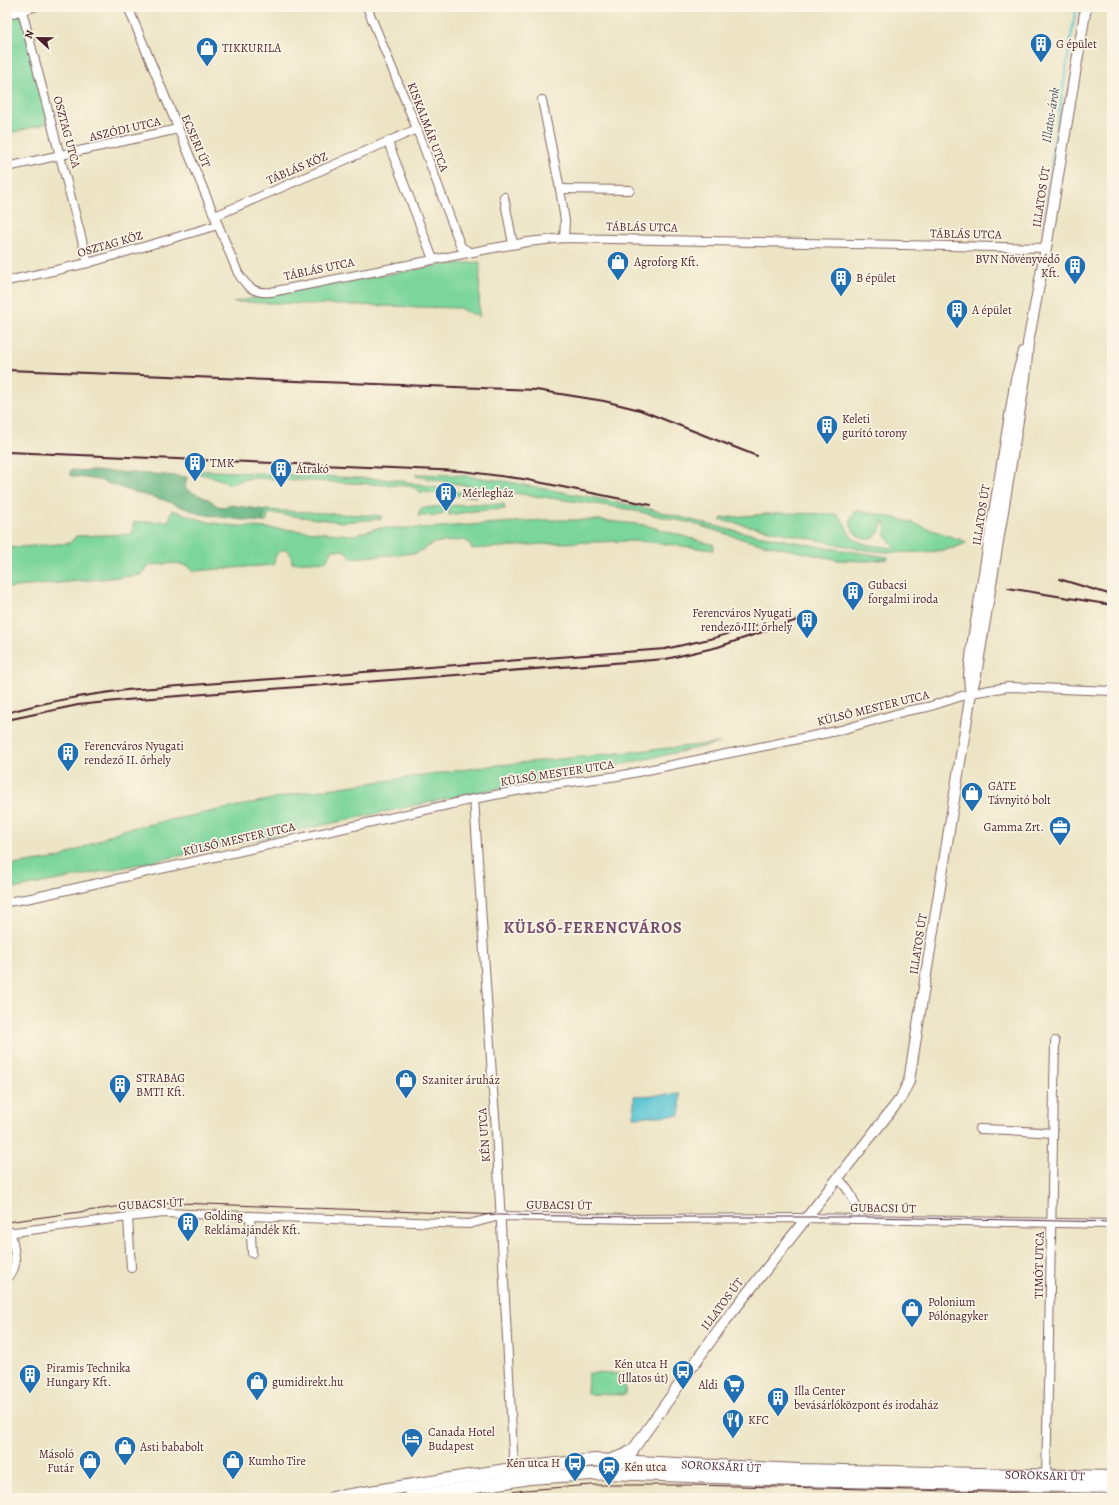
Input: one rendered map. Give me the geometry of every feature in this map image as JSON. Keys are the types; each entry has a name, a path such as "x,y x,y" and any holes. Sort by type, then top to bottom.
{"main road":[{"path":"333,1498 512,1469 566,1462 610,1460 624,1456 631,1458"},
{"name":"SOROKSÁRI ÚT","path":"631,1458 791,1470 1112,1477"},
{"name":"SOROKSÁRI ÚT","path":"408,1498 529,1478 607,1473 792,1480 1112,1487"}],"street":[{"path":"7,15 22,9 34,7"},
{"name":"ECSERI ÚT","path":"128,7 238,273 245,284"},
{"name":"KISKALMÁR UTCA","path":"367,7 417,129 461,247 470,252"},
{"name":"ILLATOS ÚT","path":"607,1473 620,1470 631,1458 719,1329 901,1098 909,1080 971,693 976,675 1024,385 1028,343 1046,248 1086,7"},
{"name":"OSZTAG UTCA","path":"22,9 88,264"},
{"path":"542,100 560,188 565,221 564,238"},
{"name":"ASZÓDI UTCA","path":"7,167 178,129"},
{"name":"TÁBLÁS KÖZ","path":"215,216 417,129"},
{"path":"388,142 432,259"},
{"path":"560,188 630,190"},
{"path":"504,197 513,244"},
{"name":"OSZTAG KÖZ","path":"7,281 88,264 218,225"},
{"name":"TÁBLÁS UTCA","path":"245,284 252,290 265,292 513,244 564,238 1046,248"},
{"name":"KÜLSŐ MESTER UTCA","path":"7,902 474,799 548,785 618,776 841,730 906,711 928,707 971,693 1008,687 1112,691"},
{"name":"KÉN UTCA","path":"474,799 496,1129 513,1452 512,1469"},
{"name":"TIMÓT UTCA","path":"1046,1475 1055,1041"},
{"path":"979,1129 1053,1133"},
{"path":"838,1178 854,1199 858,1219"},
{"name":"GUBACSI ÚT","path":"9,1233 164,1213 470,1224 500,1216 633,1219 807,1218 1112,1224"},
{"path":"250,1216 252,1253"},
{"path":"128,1217 131,1268"},
{"path":"9,1233 15,1263 9,1276"},
{"path":"631,1458 640,1474"},
{"path":"502,1482 512,1469 529,1478"},
{"path":"1046,1475 1048,1482 1055,1486"}],"green space":[{"path":"21,14 49,123 7,134 7,18"},
{"path":"480,262 479,317 459,308 233,302 440,265"},
{"path":"71,470 187,477 185,488 210,500 217,506 224,507 230,505 266,510 262,522 200,514 164,500 136,493 99,480 71,476"},
{"path":"193,470 398,480 478,496 420,492 409,486 254,478 230,484 213,477 193,472"},
{"path":"416,474 459,475 504,481 646,508 730,530 822,547 888,557 888,559 867,561 838,560 749,541 691,523 617,507 483,489 416,476"},
{"path":"472,504 504,504 505,509 474,511 449,515 449,508 444,508 443,514 440,515 418,516 421,508"},
{"path":"172,510 208,522 227,525 354,535 378,528 425,528 544,520 599,520 645,525 714,545 713,550 651,542 628,541 559,543 472,549 470,544 465,540 433,543 417,553 351,558 346,552 341,550 332,550 326,561 292,563 291,556 288,551 281,550 276,555 273,565 194,571 188,566 176,563 150,565 141,575 7,588 7,548 70,543 76,536 132,534 134,522 169,521"},
{"path":"266,510 381,516 381,519 342,522 269,513 266,522 262,522"},
{"path":"860,511 900,519 967,542 946,550 918,552 876,551 720,520 722,518 778,513 834,514 842,518 849,534 857,541 874,546 893,547 894,545 886,536 886,523 882,523 878,533 872,538 866,539 860,537 854,532 851,526 851,519 855,512"},
{"path":"720,743 546,781 478,792 141,864 7,890 7,866 59,858 122,830 306,792 489,766"},
{"path":"588,1373 626,1374 625,1395 587,1394"}],"water":[{"path":"680,1094 680,1115 634,1117 634,1096"}],"waterway":[{"name":"Illatos-árok","path":"1041,225 1076,7"}],"tram line":[{"path":"7,1222 152,1202 500,1215 636,1217 867,1217 1112,1222"},
{"path":"469,1498 525,1490 592,1485 690,1485 1112,1496"}],"railway":[{"path":"7,370 536,390 604,401 640,410 757,456"},
{"path":"7,452 462,471 523,479 651,505"},
{"path":"1059,579 1112,595"},
{"path":"1008,588 1112,605"},
{"path":"7,720 78,705 126,700 666,659 718,647 803,618"},
{"path":"7,713 66,699 126,690 665,649 714,638 756,625"}],"place":[{"name":"G épület","path":"1041,64"},
{"name":"TIKKURILA","path":"207,68"},
{"name":"Agroforg Kft.","path":"618,282"},
{"name":"BVN Növényvédő Kft.","path":"1075,286"},
{"name":"B épület","path":"841,298"},
{"name":"A épület","path":"957,330"},
{"name":"Keleti gurító torony","path":"827,446"},
{"name":"TMK","path":"195,482"},
{"name":"Átrakó","path":"281,488"},
{"name":"Mérlegház","path":"446,512"},
{"name":"Gubacsi forgalmi iroda","path":"853,612"},
{"name":"Ferencváros Nyugati rendező III. őrhely","path":"807,640"},
{"name":"Ferencváros Nyugati rendező II. őrhely","path":"68,772"},
{"name":"GATE Távnyitó bolt","path":"972,812"},
{"name":"Gamma Zrt.","path":"1060,846"},
{"name":"Szaniter áruház","path":"406,1100"},
{"name":"STRABAG BMTI Kft.","path":"120,1104"},
{"name":"Golding Reklámajándék Kft.","path":"188,1242"},
{"name":"Polonium Pólónagyker","path":"912,1328"},
{"name":"Kén utca H (Illatos út)","path":"683,1390"},
{"name":"Piramis Technika Hungary Kft.","path":"30,1394"},
{"name":"gumidirekt.hu","path":"257,1402"},
{"name":"Aldi","path":"734,1404"},
{"name":"Illa Center bevásárlóközpont és irodaház","path":"778,1418"},
{"name":"KFC","path":"733,1440"},
{"name":"Canada Hotel Budapest","path":"412,1458"},
{"name":"Asti bababolt","path":"125,1466"},
{"name":"Másoló Futár","path":"90,1480"},
{"name":"Kumho Tire","path":"233,1480"},
{"name":"Kén utca H","path":"575,1482"},
{"name":"Kén utca","path":"609,1486"}],"district":[{"name":"KÜLSŐ-FERENCVÁROS","path":"593,927"}]}
